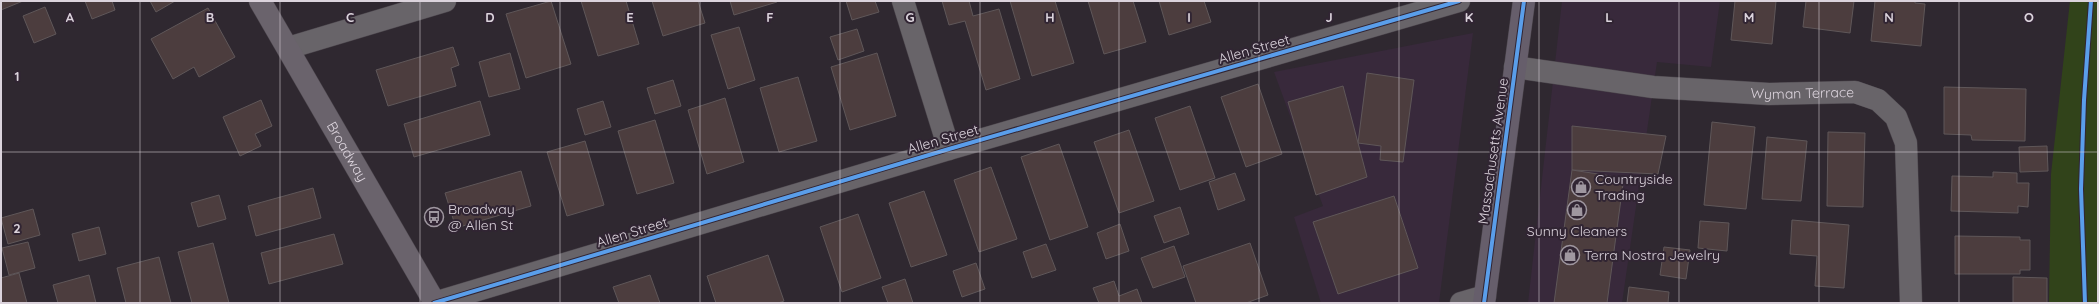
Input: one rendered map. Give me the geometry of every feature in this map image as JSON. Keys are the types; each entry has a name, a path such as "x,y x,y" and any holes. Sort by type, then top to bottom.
{"highway":[{"name":"Massachusetts Avenue","path":"1484,300 1524,1"}],"main road":[{"name":"Broadway","path":"260,1 434,303"}],"street":[{"path":"288,48 445,1"},
{"path":"904,1 949,148"},
{"name":"Allen Street","path":"434,303 949,148 1459,1"},
{"name":"Wyman Terrace","path":"1515,68 1653,87 1769,94 1855,92 1878,100 1896,117 1906,143 1911,303"},
{"path":"1461,303 1484,300"}],"shaded area":[{"path":"1562,1 1720,1 1711,67 1657,62 1622,303 1528,303"},
{"path":"1473,33 1439,303 1321,303 1294,217 1323,206 1274,72"}],"green space":[{"path":"2070,1 2098,1 2098,303 2049,303 2051,174"}],"building":[{"path":"1,1 23,1 1,10"},
{"path":"85,1 112,1 115,10 92,19"},
{"path":"150,1 175,1 156,12"},
{"path":"551,1 571,64 526,78 506,14"},
{"path":"581,1 626,1 639,44 598,56"},
{"path":"652,1 698,1 705,23 663,36"},
{"path":"730,1 777,1 777,2 734,15"},
{"path":"846,1 875,1 879,12 852,20"},
{"path":"942,1 969,1 973,16 999,9 1020,79 986,90 965,21 949,25"},
{"path":"1010,1 1055,1 1074,63 1032,76"},
{"path":"1088,1 1133,1 1146,42 1104,54"},
{"path":"1159,1 1204,1 1211,22 1169,35"},
{"path":"1735,1 1776,1 1772,44 1731,40"},
{"path":"1806,1 1854,1 1850,33 1803,27"},
{"path":"1875,1 1915,1 1915,3 1925,4 1921,46 1871,41"},
{"path":"45,7 56,34 34,43 23,16"},
{"path":"208,8 235,57 199,77 194,67 173,79 151,39"},
{"path":"739,27 755,80 728,89 711,35"},
{"path":"857,29 864,51 838,60 830,37"},
{"path":"453,47 459,65 451,68 456,86 388,106 376,70"},
{"path":"510,53 520,89 489,97 479,62"},
{"path":"877,53 896,116 850,130 831,67"},
{"path":"1367,73 1414,80 1403,162 1380,160 1381,146 1358,143"},
{"path":"798,77 817,141 779,152 760,88"},
{"path":"673,80 681,106 655,114 647,88"},
{"path":"1258,84 1282,154 1246,167 1221,97"},
{"path":"1343,86 1367,177 1316,195 1288,102"},
{"path":"1944,87 2026,89 2025,141 1972,140 1971,135 1944,134"},
{"path":"725,98 744,162 707,174 688,110"},
{"path":"261,100 272,126 255,134 261,146 240,156 223,117"},
{"path":"480,101 490,135 414,157 404,124"},
{"path":"603,101 611,127 585,135 577,109"},
{"path":"1190,106 1215,178 1180,190 1155,118"},
{"path":"655,120 674,183 637,194 618,131"},
{"path":"1712,122 1755,127 1746,209 1704,205"},
{"path":"1572,126 1666,136 1658,174 1572,170"},
{"path":"1129,130 1154,201 1119,213 1094,142"},
{"path":"1828,132 1865,133 1863,207 1827,206"},
{"path":"1767,137 1807,141 1801,201 1762,199"},
{"path":"585,141 604,205 567,216 547,152"},
{"path":"1059,144 1088,227 1050,240 1021,157"},
{"path":"2047,146 2048,171 2020,172 2019,147"},
{"path":"991,167 1017,239 979,252 954,180"},
{"path":"1572,170 1611,176 1610,183 1623,184 1607,303 1554,303"},
{"path":"521,171 531,206 456,228 445,193"},
{"path":"1993,172 2017,173 2017,183 2029,183 2028,207 2018,206 2018,213 1951,211 1952,176 1993,177"},
{"path":"1235,173 1245,200 1218,210 1209,182"},
{"path":"313,188 321,218 256,236 248,206"},
{"path":"924,191 947,255 911,267 889,203"},
{"path":"219,195 226,219 198,227 191,203"},
{"path":"1394,196 1418,268 1338,294 1313,222"},
{"path":"1180,207 1189,234 1164,243 1154,216"},
{"path":"33,209 40,235 8,244 1,218"},
{"path":"858,214 881,278 842,292 820,227"},
{"path":"1792,220 1849,225 1844,288 1815,286 1817,256 1790,254"},
{"path":"1700,221 1729,223 1727,251 1698,248"},
{"path":"1120,224 1129,251 1106,259 1097,233"},
{"path":"99,227 106,254 79,261 72,234"},
{"path":"334,234 343,264 269,284 261,253"},
{"path":"1955,236 2020,237 2020,240 2030,240 2030,270 2020,270 2020,274 1955,274"},
{"path":"28,242 35,268 9,275 2,248"},
{"path":"213,243 229,303 192,303 178,252"},
{"path":"1250,243 1268,295 1246,303 1196,303 1183,266"},
{"path":"1046,244 1056,270 1032,278 1023,252"},
{"path":"1174,246 1185,277 1153,288 1141,258"},
{"path":"1664,247 1690,250 1686,279 1660,275"},
{"path":"768,255 784,301 778,303 716,303 707,276"},
{"path":"159,257 171,303 126,303 117,268"},
{"path":"976,263 985,289 962,297 953,271"},
{"path":"19,273 27,303 1,303 1,278"},
{"path":"89,275 96,303 58,303 53,285"},
{"path":"650,275 660,303 619,303 613,287"},
{"path":"2013,277 2047,278 2047,303 2013,303"},
{"path":"905,279 913,303 888,303 882,287"},
{"path":"1114,281 1119,296 1137,289 1142,303 1099,303 1093,288"},
{"path":"1629,287 1669,292 1668,303 1627,303"}],"cycle path":[{"path":"434,303 949,149 1459,1"},
{"path":"1484,303 1524,1"},
{"path":"2085,303 2081,189 2084,100 2091,1"}],"place":[{"name":"Countryside Trading","path":"1581,187"},
{"name":"Sunny Cleaners","path":"1577,210"},
{"name":"Broadway @ Allen St","path":"434,217"},
{"name":"Terra Nostra Jewelry","path":"1570,255"}]}
